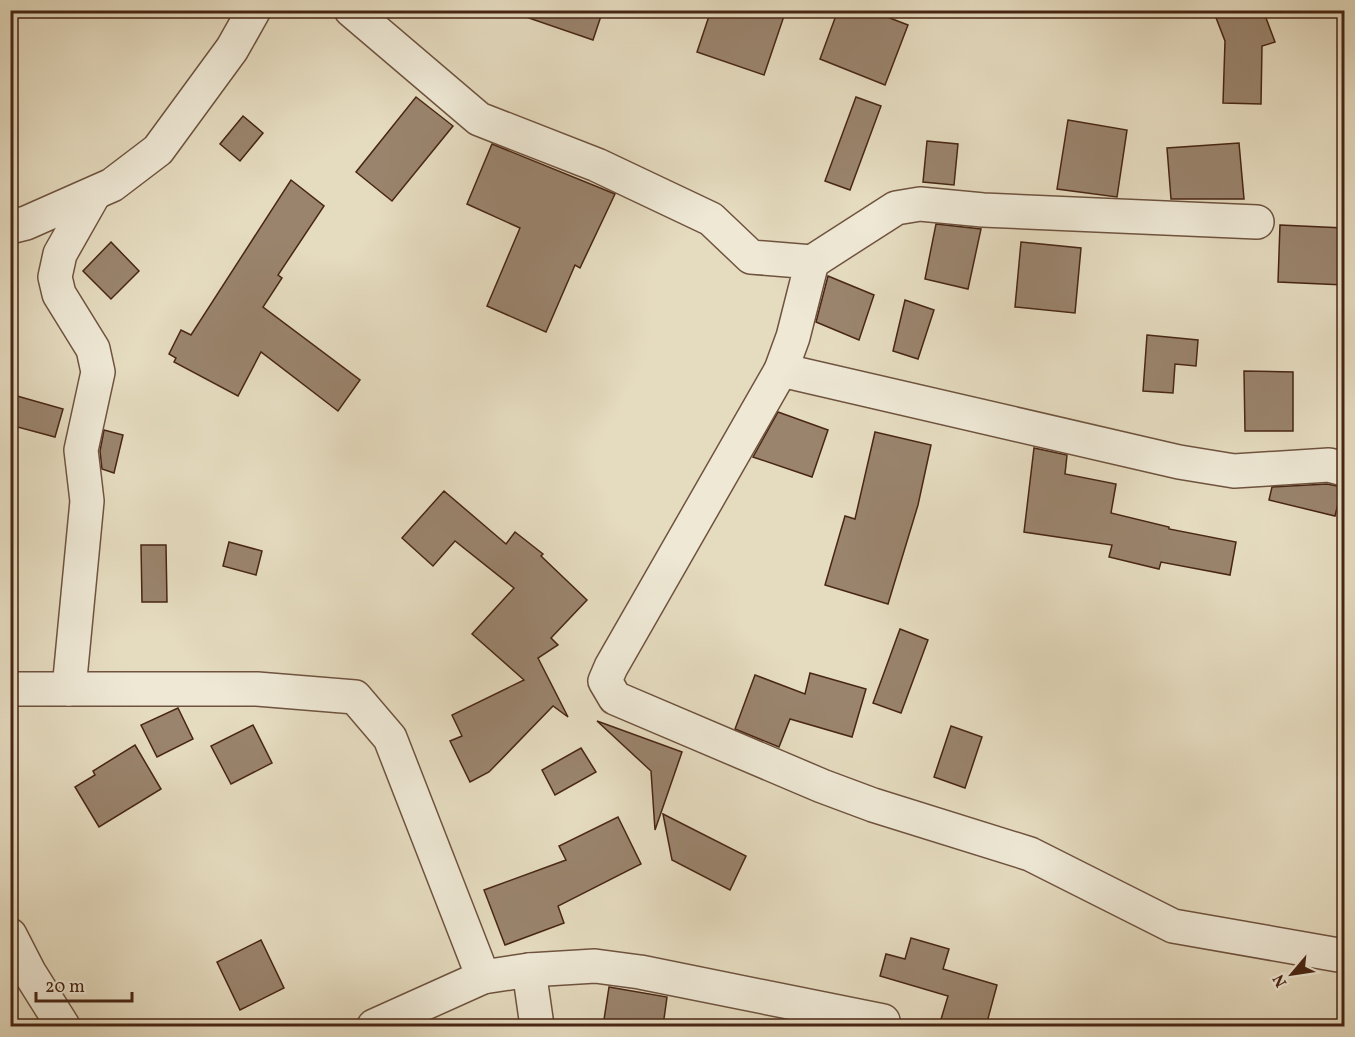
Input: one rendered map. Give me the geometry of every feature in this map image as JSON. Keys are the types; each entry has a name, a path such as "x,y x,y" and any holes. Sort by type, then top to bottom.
{"street":[{"path":"10,227 112,185 158,150 232,49 254,10"},
{"path":"351,10 479,118 597,165 711,219 751,257 812,262 896,208 920,204 983,210 1257,222"},
{"path":"69,689 87,501 81,450 98,372 93,349 59,294 55,277 60,254 94,194"},
{"path":"812,262 793,337 781,370 611,667 605,681 615,698 822,786 873,805 1030,854 1173,926 1344,956"},
{"path":"781,370 1179,462 1234,471 1329,465 1344,470"},
{"path":"10,689 257,688 355,697 390,738 483,978"},
{"path":"10,935 29,972 63,1026"},
{"path":"374,1026 483,978 530,970 595,966 640,972 883,1020"},
{"path":"530,970 537,1026"}],"building":[{"path":"520,10 603,10 593,40 520,15"},
{"path":"711,10 786,10 764,75 697,52"},
{"path":"838,10 869,10 908,25 885,85 820,59"},
{"path":"1213,10 1263,10 1275,42 1262,46 1261,104 1223,103 1225,41"},
{"path":"416,97 453,126 392,201 356,172"},
{"path":"856,97 881,106 850,190 825,181"},
{"path":"243,116 263,133 240,161 220,144"},
{"path":"1068,120 1127,130 1117,197 1057,189"},
{"path":"927,141 958,144 954,185 923,182"},
{"path":"1239,143 1244,199 1171,199 1167,148"},
{"path":"492,144 615,194 580,268 575,265 546,332 487,306 520,228 467,204"},
{"path":"291,180 324,206 278,275 282,278 263,307 360,380 338,411 261,352 238,396 174,362 176,358 169,354 181,330 191,335"},
{"path":"936,224 981,229 968,289 925,279"},
{"path":"1280,225 1344,228 1344,285 1278,282"},
{"path":"111,242 139,271 111,299 83,271"},
{"path":"1021,242 1081,248 1075,313 1015,307"},
{"path":"828,276 874,295 859,340 816,322"},
{"path":"905,300 934,310 918,359 893,351"},
{"path":"1147,335 1198,340 1196,366 1175,364 1173,393 1143,391"},
{"path":"1244,371 1293,372 1293,431 1245,431"},
{"path":"10,394 63,409 55,437 10,425"},
{"path":"778,412 828,430 812,477 753,457"},
{"path":"104,430 123,435 114,473 102,469 100,451"},
{"path":"875,432 931,445 918,505 888,604 825,585 845,516 855,519"},
{"path":"1034,448 1067,455 1065,474 1116,484 1111,513 1169,527 1169,529 1236,542 1230,575 1161,562 1159,569 1109,557 1112,545 1024,532"},
{"path":"1327,484 1342,487 1335,516 1269,500 1272,487"},
{"path":"444,491 506,544 515,532 543,554 541,556 587,600 551,638 558,645 538,658 568,717 553,706 489,772 470,782 450,741 462,736 452,715 524,680 472,634 514,588 455,541 433,566 402,538"},
{"path":"229,542 262,551 256,575 223,566"},
{"path":"141,545 166,545 167,602 142,602"},
{"path":"900,629 928,640 901,713 873,703"},
{"path":"810,673 866,689 852,737 790,719 779,747 735,729 755,675 805,694"},
{"path":"178,708 193,739 157,757 141,725"},
{"path":"597,721 682,752 655,830 651,771"},
{"path":"253,725 272,763 231,784 211,746"},
{"path":"951,726 982,737 965,788 934,777"},
{"path":"135,745 161,789 99,827 75,787 95,775 93,771"},
{"path":"581,748 596,772 555,795 542,770"},
{"path":"663,814 746,856 730,890 672,860"},
{"path":"618,817 641,864 558,906 564,923 505,945 484,890 566,860 559,846"},
{"path":"911,938 949,949 943,969 997,985 986,1026 939,1026 948,996 880,976 886,954 905,959"},
{"path":"261,940 284,988 240,1010 217,962"},
{"path":"609,987 667,997 663,1026 603,1026"}]}
